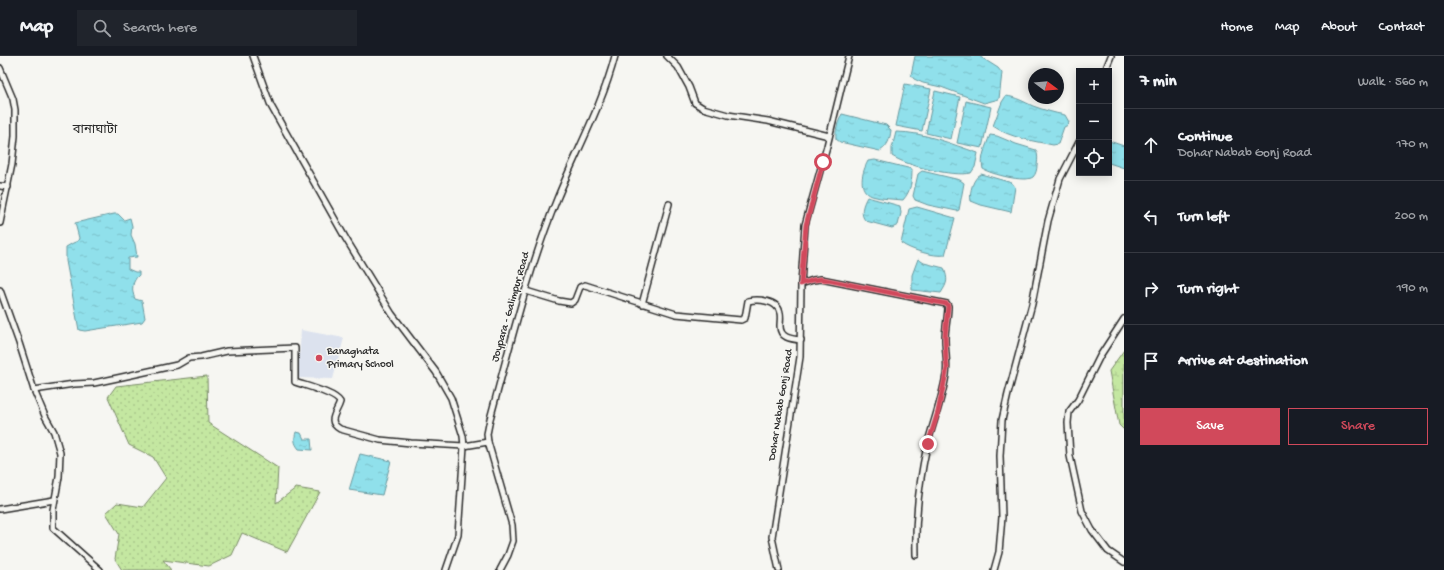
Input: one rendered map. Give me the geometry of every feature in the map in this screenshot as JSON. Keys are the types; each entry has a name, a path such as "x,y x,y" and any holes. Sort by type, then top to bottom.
{"street":[{"path":"252,56 270,106 346,239 392,314 436,372 451,398 463,436 464,446 458,535 446,570"},
{"name":"Joypara - Galimpur Road","path":"500,570 513,541 512,525 488,442 487,434 490,419 543,235 557,198 585,136 610,74 615,56"},
{"path":"667,56 678,67 695,103 703,108 722,114 768,122 828,136"},
{"name":"Dohar Nabab Gonj Road","path":"779,570 772,537 800,357 801,284 806,225 849,56"},
{"path":"1106,68 1111,56"},
{"path":"0,68 14,99 15,110 15,136 8,187 0,223"},
{"path":"994,570 999,552 1002,517 1000,456 1002,420 1032,304 1048,221 1060,179 1076,148"},
{"path":"0,186 8,187"},
{"path":"642,304 669,204"},
{"path":"801,284 822,279 947,304 948,306 945,337 947,368 938,412 925,458 916,524 916,556"},
{"path":"526,291 571,303 575,300 580,287 585,286 676,314 741,320 745,318 748,301 769,302 776,306 780,312 780,328 782,334 787,338 801,340"},
{"path":"0,290 34,390 45,416 54,432 59,447 60,477 52,510 53,528 100,570"},
{"path":"1124,318 1100,356 1078,400 1069,412 1068,423 1070,456 1082,511 1092,530 1108,551 1124,562"},
{"path":"34,390 115,379 176,365 189,358 227,352 296,348 295,382 330,394 339,399 340,402 333,416 333,422 335,426 340,429 380,440 464,446 488,442"},
{"path":"0,509 54,500"}],"shaded area":[{"name":"Banaghata Primary School","path":"301,330 344,338 333,379 298,378"}],"green space":[{"path":"1124,350 1124,430 1119,425 1109,371"},
{"path":"207,376 208,423 278,468 276,503 296,488 320,492 287,552 242,533 232,555 209,566 163,560 171,570 122,570 115,559 119,534 106,513 117,503 143,507 166,478 153,457 129,445 108,397 116,386"}],"water":[{"path":"915,56 979,56 998,68 1002,73 999,99 984,103 914,79 911,75"},
{"path":"905,84 931,89 922,131 896,126"},
{"path":"935,91 960,97 951,139 926,133"},
{"path":"1006,96 1041,109 1065,115 1069,122 1068,125 1064,127 1058,144 1053,145 1022,138 993,126 1002,102"},
{"path":"966,101 991,107 982,148 957,143"},
{"path":"842,114 886,125 891,130 887,145 880,151 840,142 836,139 836,132"},
{"path":"896,132 927,136 978,153 975,167 971,173 963,174 930,170 899,160 892,156 892,148"},
{"path":"990,135 997,136 1036,150 1038,157 1037,168 1033,177 1029,179 1016,178 1000,175 983,169 983,156"},
{"path":"1112,142 1124,146 1124,168 1112,164"},
{"path":"875,160 912,169 912,178 908,193 903,200 872,196 864,190 862,180 864,170 868,161"},
{"path":"922,171 960,180 964,183 959,210 957,211 928,205 915,200 913,196 918,174"},
{"path":"981,174 1012,183 1015,187 1011,212 981,205 971,201 972,186"},
{"path":"867,197 900,206 901,213 898,225 892,228 866,221 862,213"},
{"path":"917,207 955,218 945,255 935,255 922,252 901,243 909,209"},
{"path":"118,214 124,220 130,218 132,226 131,235 135,244 137,257 128,258 128,269 139,272 133,286 133,292 135,299 142,301 145,318 142,322 85,331 79,330 66,261 66,247 78,241 79,238 75,223"},
{"path":"918,259 924,263 944,268 947,281 941,293 912,290 912,275"},
{"path":"296,432 301,433 304,439 311,439 312,450 299,449 295,441"},
{"path":"360,454 391,461 382,495 349,490"}],"place":[{"name":"Banaghata Primary School","path":"319,358"}],"district":[{"name":"বানাঘাটা","path":"95,130"}],"route":[{"path":"823,162 812,197 806,225 801,284 822,279 947,304 948,306 945,337 947,368 938,412 928,444"}]}
